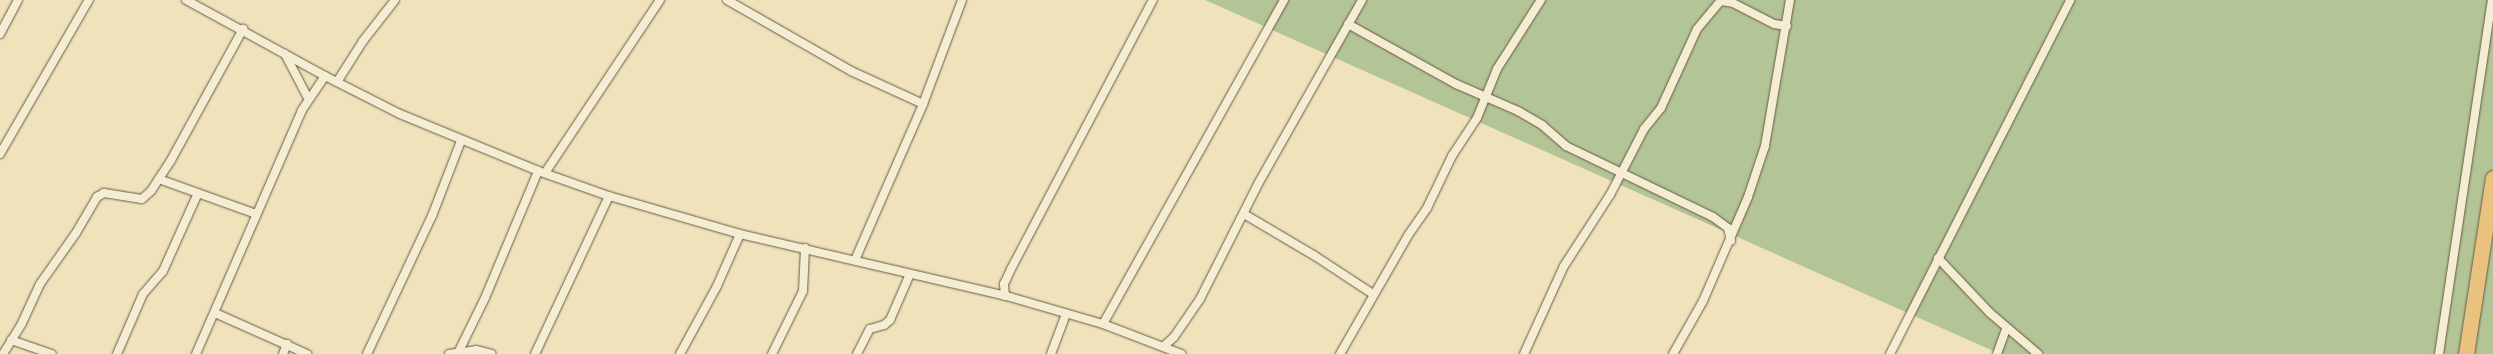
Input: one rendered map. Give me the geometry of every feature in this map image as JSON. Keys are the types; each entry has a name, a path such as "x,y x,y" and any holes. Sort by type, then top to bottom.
{"highway":[{"path":"2466,354 2493,178"}],"street":[{"path":"0,34 18,0"},
{"path":"0,154 89,0"},
{"path":"186,0 243,29 337,82 461,141 541,172 609,196 740,234 1005,296 1103,324 1164,346 1181,354"},
{"path":"337,82 363,41 395,0"},
{"path":"460,351 541,172 660,0"},
{"path":"727,0 851,71 923,104"},
{"path":"855,260 923,104 962,0"},
{"path":"1005,296 1005,281 1020,250 1153,0"},
{"path":"1103,324 1284,0"},
{"path":"1164,346 1174,337 1200,299 1268,166 1362,0"},
{"path":"1340,354 1373,294 1409,234 1427,208 1444,171 1477,118 1497,69 1541,0"},
{"path":"1524,354 1537,329 1559,275 1610,195 1621,171 1649,122 1661,108 1697,30 1721,0 1732,3 1774,24 1787,26"},
{"path":"1673,354 1703,301 1731,242 1764,146 1787,26 1790,0"},
{"path":"1890,354 1938,258 1970,200 2070,0"},
{"path":"2439,354 2492,0"},
{"path":"1348,24 1378,39 1456,84 1532,119 1566,146 1621,171 1723,223 1730,231 1731,242"},
{"path":"3,354 40,284 76,233 97,197 104,193 142,199 159,180 243,29"},
{"path":"285,53 308,98"},
{"path":"196,354 308,98 326,76"},
{"path":"367,354 432,216 461,141"},
{"path":"159,180 256,214"},
{"path":"116,354 143,294 163,271 198,193"},
{"path":"535,354 609,196"},
{"path":"1244,214 1316,256 1373,294"},
{"path":"680,354 717,286 740,234"},
{"path":"772,354 803,291 805,248"},
{"path":"1938,258 2006,329 2038,354"},
{"path":"857,354 870,329 884,325 890,320 910,274"},
{"path":"215,312 288,344 307,354"},
{"path":"1051,354 1066,314"},
{"path":"1996,354 2006,329"},
{"path":"11,340 52,354"},
{"path":"283,354 288,344"},
{"path":"449,354 460,351 476,350 492,354"}],"green space":[{"path":"1205,0 2493,0 2493,354 2000,354"}]}
